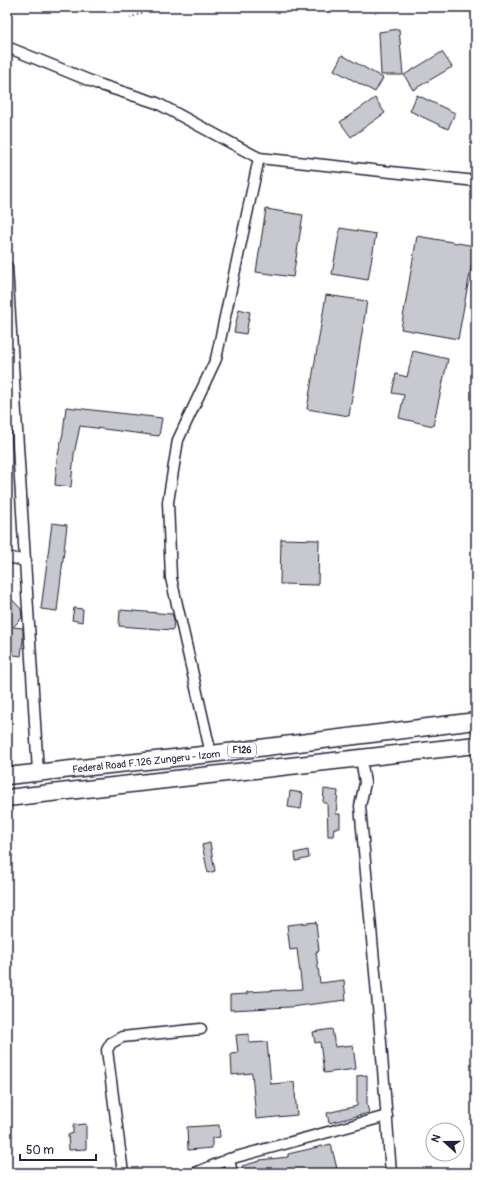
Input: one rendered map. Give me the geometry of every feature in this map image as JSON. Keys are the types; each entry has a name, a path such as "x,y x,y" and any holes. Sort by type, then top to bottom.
{"main road":[{"name":"Federal Road F.126 Zungeru - Izom","path":"7,776 211,754 476,721"},
{"name":"F126","path":"7,798 476,745"}],"street":[{"path":"7,47 98,84 157,103 259,158 476,181"},
{"path":"211,754 171,578 168,502 178,440 216,359 259,158"},
{"path":"7,267 38,772"},
{"path":"7,557 26,560"},
{"path":"361,758 365,783 360,806 380,1017 391,1173"},
{"path":"123,1173 107,1050 111,1044 122,1037 201,1030"},
{"path":"195,1173 229,1159 387,1116"},
{"path":"229,1159 232,1173"}],"path":[{"path":"130,18 155,7"}],"building":[{"path":"399,29 403,75 381,75 379,32"},
{"path":"442,52 452,67 413,90 404,75"},
{"path":"342,55 383,78 375,92 334,70"},
{"path":"417,95 455,113 448,129 410,111"},
{"path":"375,98 385,113 351,137 340,122"},
{"path":"266,209 303,215 293,277 256,272"},
{"path":"340,228 376,234 368,280 332,274"},
{"path":"417,236 475,246 458,339 401,329"},
{"path":"326,295 367,301 349,416 307,409"},
{"path":"239,309 250,312 246,334 234,332"},
{"path":"413,351 448,359 433,426 399,418 404,395 392,393 396,374 407,377"},
{"path":"66,407 162,418 159,436 80,426 74,454 71,487 55,485 57,459 63,433"},
{"path":"52,523 67,525 57,611 41,609"},
{"path":"281,539 319,540 318,585 280,584"},
{"path":"7,594 21,609 22,618 13,627 23,628 21,656 7,654"},
{"path":"74,608 83,609 82,622 72,620"},
{"path":"120,610 172,614 174,619 173,630 119,626"},
{"path":"324,789 338,791 336,814 340,814 340,828 334,828 333,836 328,836 327,803 323,803"},
{"path":"290,791 303,793 301,809 288,807"},
{"path":"210,843 215,871 208,873 202,845"},
{"path":"308,850 309,858 296,861 295,853"},
{"path":"316,922 319,951 316,952 320,983 344,980 346,1000 290,1007 230,1010 230,995 247,994 247,992 302,989 297,949 290,950 287,925"},
{"path":"332,1029 335,1047 353,1045 356,1069 324,1073 320,1042 315,1043 313,1032"},
{"path":"249,1034 249,1043 267,1042 271,1084 294,1082 297,1115 256,1119 252,1073 232,1075 231,1054 238,1053 236,1035"},
{"path":"367,1075 367,1105 369,1113 329,1123 327,1113 357,1106 357,1076"},
{"path":"86,1124 86,1149 69,1150 68,1135 73,1133 73,1125"},
{"path":"219,1125 220,1137 212,1138 212,1148 188,1150 187,1127"},
{"path":"331,1144 338,1173 261,1173 260,1169 244,1173 242,1166 260,1160 288,1157 288,1154"}]}
